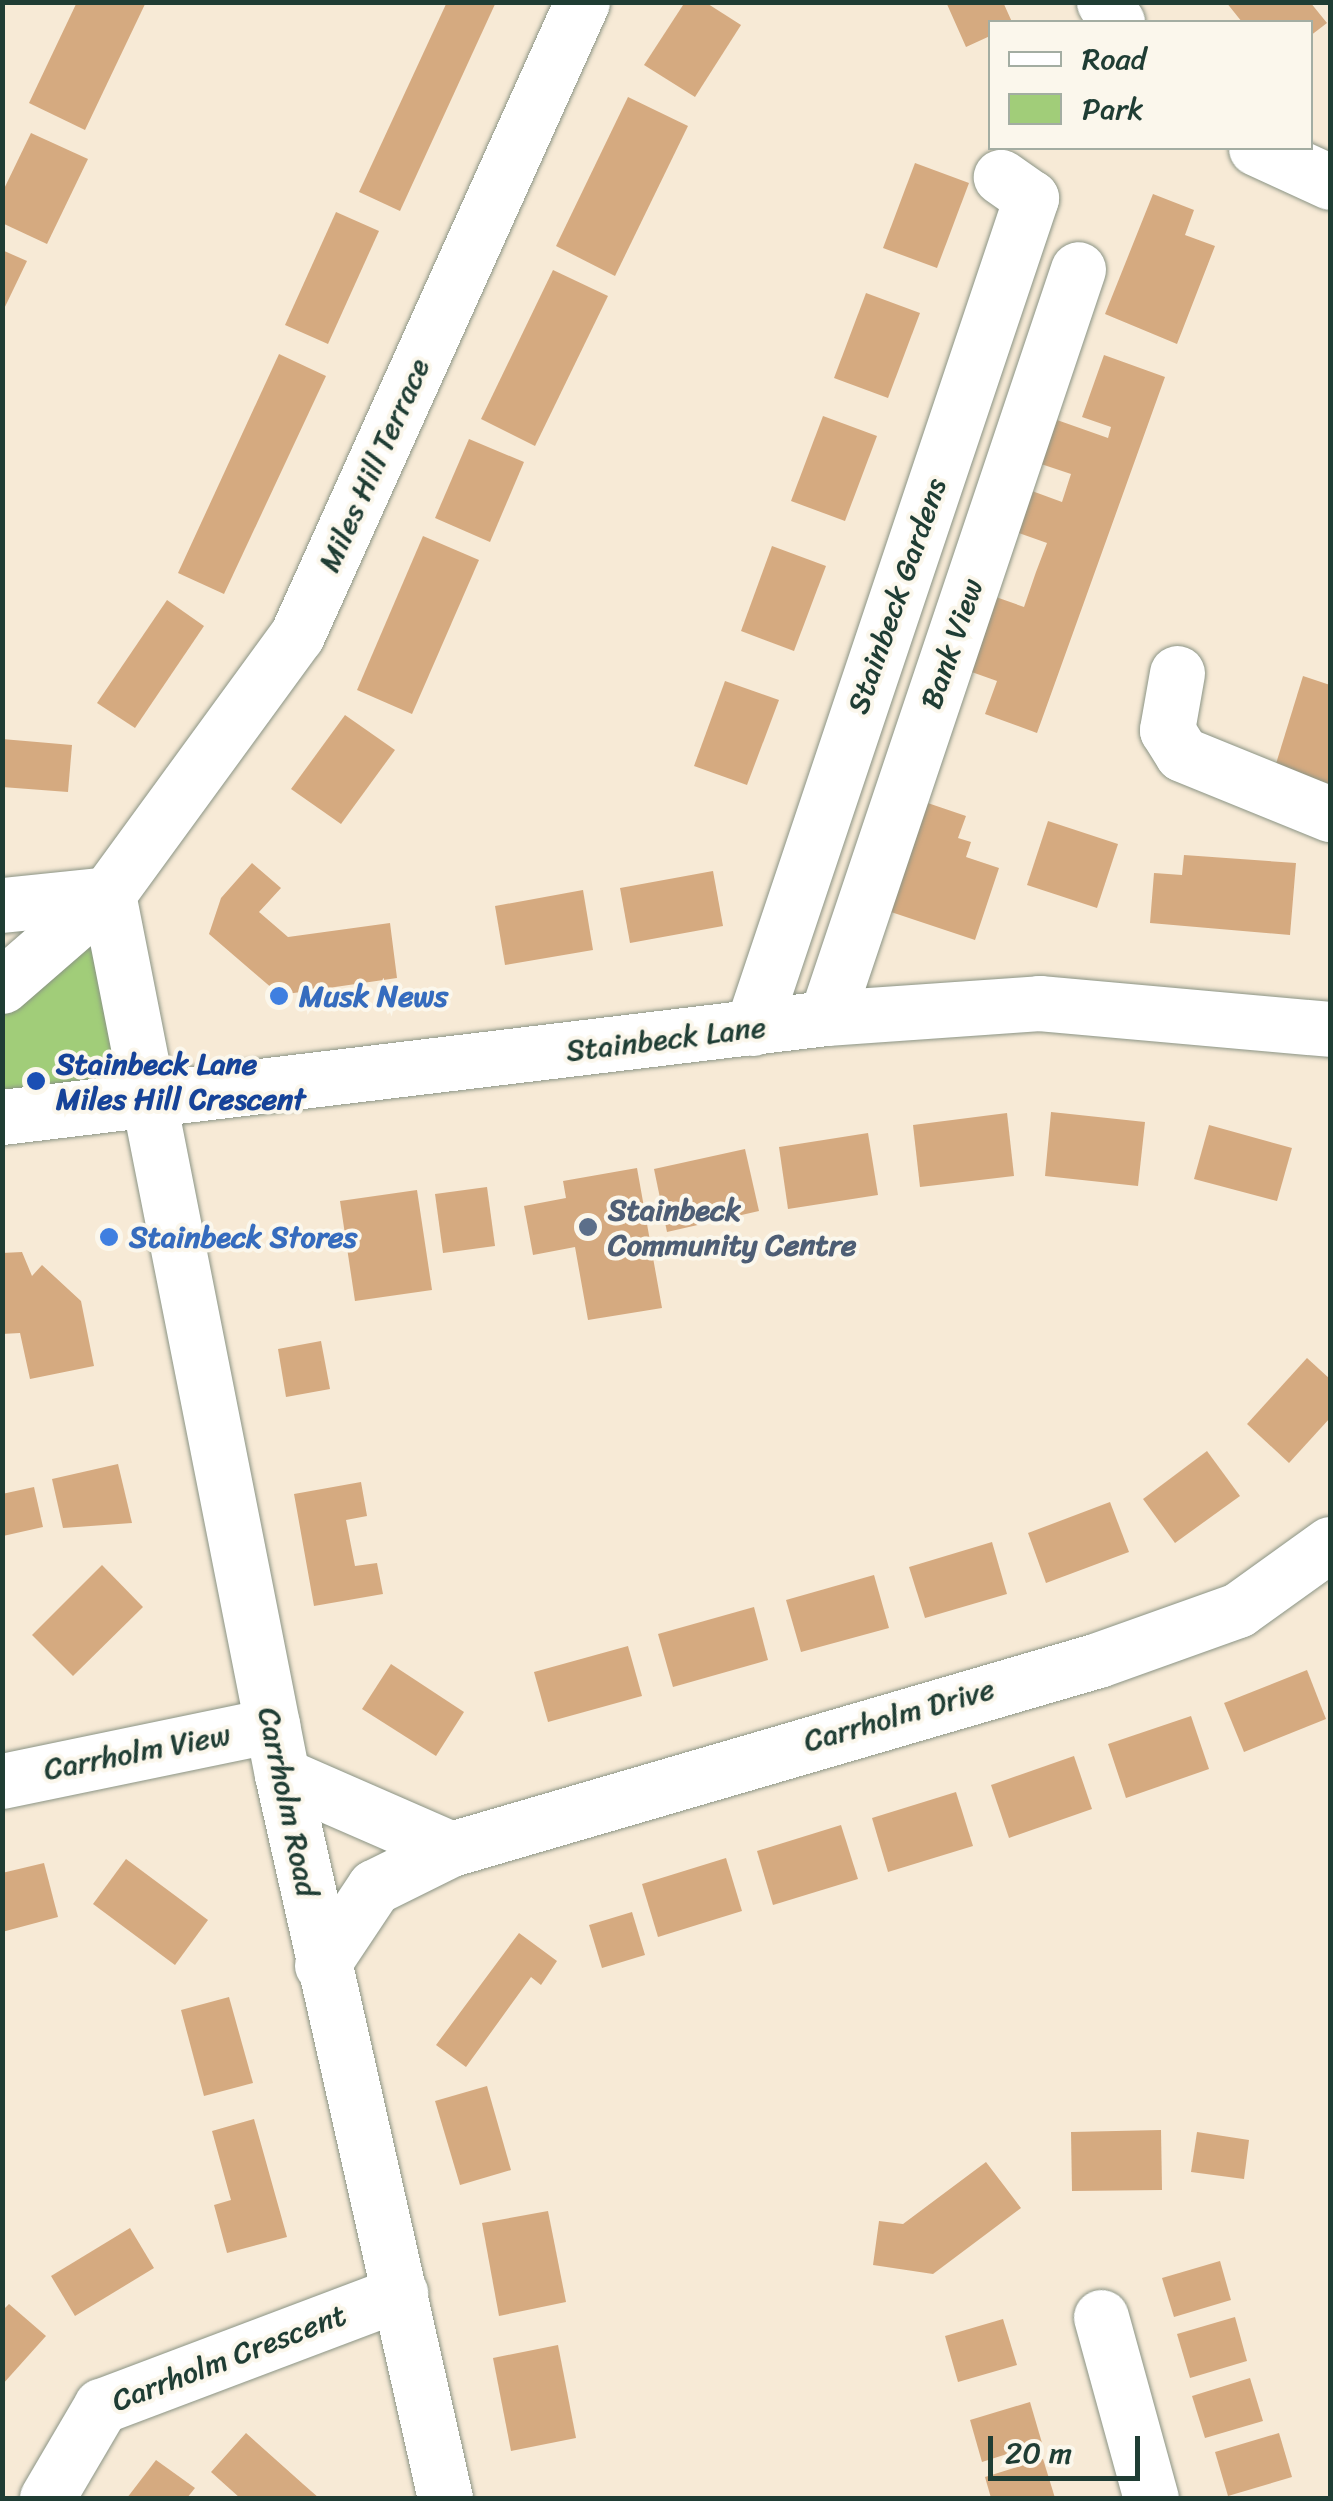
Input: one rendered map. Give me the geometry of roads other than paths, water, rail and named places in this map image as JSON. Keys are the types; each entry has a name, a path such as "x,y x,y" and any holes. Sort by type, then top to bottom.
{"street":[{"name":"Miles Hill Terrace","path":"2,986 108,894 297,635 582,2"},
{"path":"1260,150 1330,182"},
{"name":"Stainbeck Gardens","path":"752,1028 1031,198 1001,177"},
{"name":"Bank View","path":"826,1018 1078,269"},
{"path":"1177,673 1167,730 1182,754 1219,776 1330,814"},
{"path":"2,905 108,894 154,1101"},
{"name":"Stainbeck Lane","path":"2,1116 154,1101 826,1018 1040,1003 1330,1029"},
{"name":"Carrholm Road","path":"154,1101 277,1750 322,1966 445,2498"},
{"name":"Carrholm Drive","path":"322,1966 374,1887 451,1850 1098,1660 1238,1610 1330,1544"},
{"path":"277,1750 451,1850"},
{"name":"Carrholm View","path":"2,1781 277,1750"},
{"name":"Carrholm Crescent","path":"47,2498 101,2406 400,2293"},
{"path":"1102,2317 1152,2498"}],"place":[{"name":"Musk News","path":"279,996"},
{"name":"Stainbeck Lane Miles Hill Crescent","path":"36,1081"},
{"name":"Stainbeck Community Centre","path":"588,1227"},
{"name":"Stainbeck Stores","path":"109,1237"}]}
